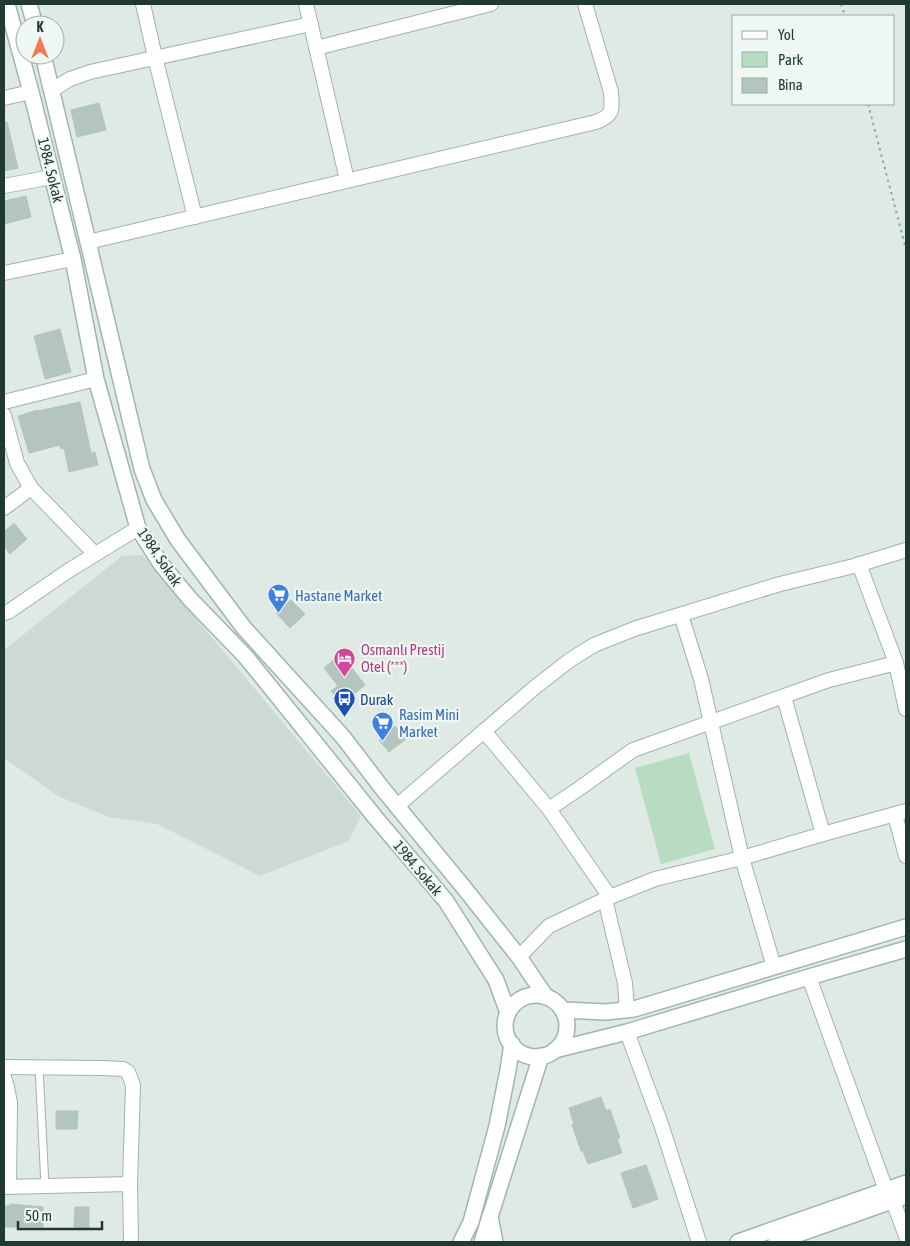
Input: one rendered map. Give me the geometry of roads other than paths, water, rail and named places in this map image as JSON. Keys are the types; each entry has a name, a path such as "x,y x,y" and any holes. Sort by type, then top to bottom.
{"main road":[{"name":"1984. Sokak","path":"7,4 73,259 96,379 138,528 167,571 190,599 246,657 375,817 446,901 496,980 508,1012"},
{"path":"46,65 142,469 154,500 178,540 244,628 343,737 519,957 546,996 558,1004 566,1017 564,1039 548,1053 482,1242"},
{"path":"127,491 148,484"},
{"path":"563,1010 606,1012 634,1009 906,927"},
{"path":"546,996 531,995 517,1001 508,1012 505,1027 506,1034 512,1044 526,1055 534,1056 548,1053 627,1032 906,949"},
{"path":"462,1242 471,1222 497,1126 512,1044"},
{"path":"776,1242 895,1196 906,1183"},
{"path":"738,1242 895,1196"},
{"path":"490,1216 496,1242"}],"street":[{"path":"143,4 194,217"},
{"path":"306,4 347,180"},
{"path":"316,48 491,4"},
{"path":"88,242 607,118 612,105 611,92 585,4"},
{"path":"52,90 78,75 310,24"},
{"path":"4,98 31,92"},
{"path":"4,186 52,177"},
{"path":"4,273 73,259"},
{"path":"4,402 96,379"},
{"path":"4,415 17,463 31,488 95,554"},
{"path":"4,508 31,488"},
{"path":"4,613 138,528"},
{"path":"397,806 534,688 570,660 594,646 634,629 780,584 906,550"},
{"path":"859,564 896,663 906,709"},
{"path":"681,615 701,679 742,858 774,967"},
{"path":"549,809 632,750 829,680 896,663"},
{"path":"784,697 823,834"},
{"path":"484,731 549,809 607,898 625,983 627,1010"},
{"path":"519,957 549,926 607,898 655,879 742,858 901,813 906,856"},
{"path":"809,977 895,1196 906,1236"},
{"path":"627,1032 661,1124 699,1242"},
{"path":"4,1067 102,1068 123,1069 128,1072 133,1085 130,1184 131,1242"},
{"path":"4,1077 10,1103 6,1187 130,1184"}],"lane":[{"path":"39,1068 45,1186"}],"place":[{"name":"Hastane Market","path":"279,614"},
{"name":"Osmanlı Prestij Otel (***)","path":"345,677"},
{"name":"Durak","path":"344,718"},
{"name":"Rasim Mini Market","path":"383,742"}]}
